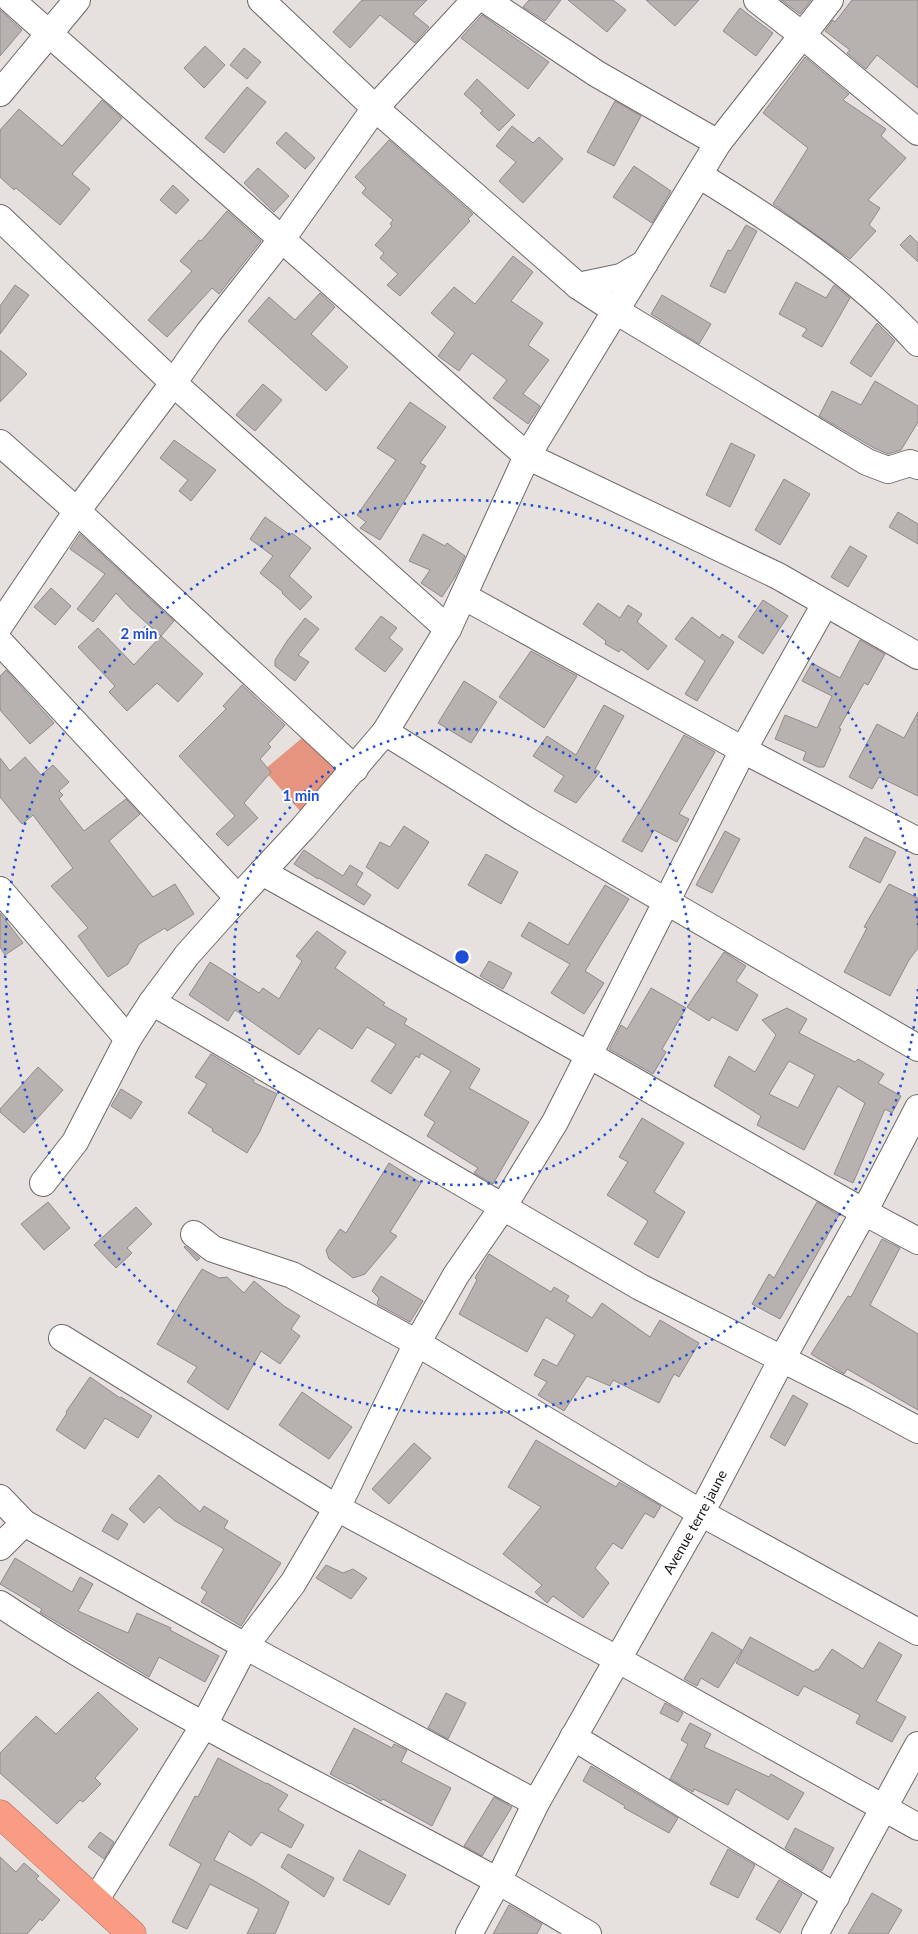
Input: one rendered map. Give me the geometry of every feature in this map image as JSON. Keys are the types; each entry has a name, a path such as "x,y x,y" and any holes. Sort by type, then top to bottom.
{"highway":[{"path":"0,1814 127,1932"}],"street":[{"path":"11,0 527,456 778,576 918,656"},
{"path":"0,93 77,0"},
{"path":"261,0 375,108 578,286 616,311 867,462 888,470 915,458"},
{"path":"0,625 77,511 282,239 375,108 475,0"},
{"path":"486,0 597,74 718,143"},
{"path":"757,0 918,132"},
{"path":"43,1183 75,1142 128,1039 152,1002 187,955 355,769 385,732 448,629 527,456 718,143 830,0"},
{"path":"699,175 776,222 859,286 893,315 918,343"},
{"path":"0,218 173,382 448,629"},
{"path":"578,286 620,277 645,263"},
{"path":"0,443 77,511 355,769"},
{"path":"463,596 744,750 918,842"},
{"path":"95,1901 204,1725 245,1646 292,1583 337,1508 417,1343 456,1275 503,1206 555,1122 744,750 825,604"},
{"path":"0,642 238,898"},
{"path":"385,732 523,818 918,1048"},
{"path":"262,872 918,1241"},
{"path":"0,890 128,1039"},
{"path":"152,1002 640,1287 918,1430"},
{"name":"Avenue terre jaune","path":"469,1934 498,1881 536,1802 701,1513 782,1359 864,1212 918,1108"},
{"path":"194,1234 213,1248 292,1275 417,1343 701,1513 918,1632"},
{"path":"62,1338 337,1508 616,1659 918,1827"},
{"path":"0,1498 24,1523 245,1646 536,1802"},
{"path":"0,1547 24,1523"},
{"path":"0,1604 58,1643 204,1725 498,1881 588,1934"},
{"path":"574,1737 836,1897"},
{"path":"815,1934 918,1745"}],"shaded area":[{"path":"308,733 345,775 301,812 264,770"}],"building":[{"path":"362,0 427,0 413,14 429,27 415,43 380,15 350,48 333,32"},
{"path":"529,0 561,0 545,21 523,7"},
{"path":"568,0 613,0 626,10 607,32"},
{"path":"646,0 699,0 675,26"},
{"path":"781,0 811,0 800,14"},
{"path":"852,0 918,0 918,88 877,55 866,69 847,53 850,50 825,31 833,20 835,22"},
{"path":"740,8 773,33 756,56 723,31"},
{"path":"0,10 22,30 0,56"},
{"path":"482,15 549,62 528,89 461,38"},
{"path":"205,46 225,65 204,88 184,68"},
{"path":"244,48 261,62 247,79 230,65"},
{"path":"805,57 849,94 843,100 886,129 881,136 906,158 868,200 880,208 869,225 876,231 850,259 773,204 808,148 763,113"},
{"path":"477,79 515,115 499,131 480,113 483,111 464,94"},
{"path":"247,87 266,102 224,153 205,138"},
{"path":"102,100 122,118 72,174 90,189 60,225 0,177 0,130 19,109 62,146"},
{"path":"615,101 641,116 614,166 587,152"},
{"path":"512,126 533,143 539,137 563,159 523,203 499,181 516,162 496,146"},
{"path":"286,132 315,158 305,169 276,143"},
{"path":"389,140 473,214 468,219 470,221 400,296 387,285 398,274 380,258 384,253 375,245 392,226 390,224 393,220 362,193 366,188 355,177"},
{"path":"634,166 671,191 652,223 613,197"},
{"path":"258,168 289,196 274,212 244,183"},
{"path":"173,185 189,200 176,214 160,200"},
{"path":"227,211 261,241 219,294 212,288 167,337 148,320 192,271 180,261 199,240 201,241"},
{"path":"746,225 757,231 725,293 710,286 728,250 731,251"},
{"path":"910,235 918,243 918,262 900,245"},
{"path":"513,256 533,272 511,301 543,323 528,345 549,360 523,394 540,406 528,424 493,398 507,380 472,353 459,371 438,356 455,333 431,313 454,287 475,304"},
{"path":"796,282 826,298 834,285 850,298 822,347 802,336 807,329 779,314"},
{"path":"15,285 29,295 0,334 0,306"},
{"path":"320,293 335,307 311,334 348,367 326,391 248,321 269,297 295,320"},
{"path":"662,295 711,324 699,344 651,314"},
{"path":"877,323 895,341 871,377 850,363"},
{"path":"0,350 27,374 0,402"},
{"path":"875,381 918,406 918,422 901,450 888,454 819,416 832,391 861,405"},
{"path":"263,384 282,400 255,431 236,415"},
{"path":"410,402 446,427 420,463 426,466 380,540 360,528 366,522 357,515 396,460 377,448"},
{"path":"174,440 216,470 191,501 179,491 188,480 160,458"},
{"path":"731,443 755,455 730,507 706,495"},
{"path":"784,479 810,494 780,545 755,530"},
{"path":"898,512 918,524 918,544 889,527"},
{"path":"265,517 290,535 292,533 311,548 289,576 312,597 300,610 283,592 260,573 273,556 250,539"},
{"path":"80,534 174,621 161,636 116,593 93,622 77,609 105,574 70,549"},
{"path":"423,534 445,546 447,543 465,556 455,577 442,597 421,583 430,570 409,561"},
{"path":"850,546 867,556 848,587 831,577"},
{"path":"51,588 71,606 55,625 34,607"},
{"path":"763,600 788,616 763,654 738,637"},
{"path":"598,603 620,618 628,605 642,614 637,622 667,646 648,670 621,649 619,652 605,644 606,641 583,624"},
{"path":"381,616 397,628 389,638 403,649 385,672 355,649"},
{"path":"692,617 720,638 722,634 734,642 697,701 685,694 705,661 675,639"},
{"path":"305,618 319,629 298,655 309,662 295,681 275,666 275,660"},
{"path":"98,628 134,665 161,636 203,674 178,702 157,683 127,711 109,692 115,686 78,647"},
{"path":"860,640 885,654 868,685 864,683 839,728 841,729 824,767 818,767 803,760 806,752 775,739 785,715 817,728 832,696 802,681 812,663 840,678"},
{"path":"531,651 577,676 544,728 499,697"},
{"path":"6,670 54,723 30,744 0,710 0,676"},
{"path":"464,681 497,702 471,743 438,723"},
{"path":"242,685 285,725 268,744 271,747 260,759 271,772 244,803 258,818 228,846 216,834 235,816 179,756 226,709 223,706"},
{"path":"604,705 624,716 595,769 600,772 576,803 554,791 564,776 533,756 547,736 576,755"},
{"path":"918,712 918,796 879,777 872,789 849,777 877,724 904,738"},
{"path":"684,735 715,752 679,814 689,819 677,842 654,830 642,852 622,841"},
{"path":"25,757 41,775 53,765 69,782 59,791 63,795 59,799 84,831 126,799 140,814 109,841 153,897 175,884 194,914 167,931 165,928 139,944 128,964 108,977 78,936 88,928 51,886 73,868 33,815 22,824 0,797 0,758 10,771"},
{"path":"404,826 429,842 398,889 366,867 380,842 390,847"},
{"path":"725,831 740,839 712,893 696,885"},
{"path":"865,837 896,852 880,883 849,867"},
{"path":"304,850 343,876 350,865 363,873 356,885 371,895 364,905 294,864"},
{"path":"486,854 518,872 501,904 468,885"},
{"path":"889,884 918,898 918,948 909,960 890,996 844,972 867,928 864,927"},
{"path":"605,885 629,899 585,971 604,983 584,1014 551,993 570,964 521,936 529,922 568,945"},
{"path":"0,913 23,943 5,955 0,947"},
{"path":"317,931 346,952 335,968 385,1003 383,1005 407,1019 404,1024 480,1069 469,1088 529,1122 493,1184 474,1173 478,1168 427,1136 435,1122 424,1115 451,1071 421,1053 419,1058 416,1056 391,1094 371,1081 396,1044 367,1027 352,1049 319,1028 299,1055 235,1010 228,1021 189,995 210,962 259,993 263,988 279,999 302,961 296,956"},
{"path":"724,952 746,966 736,981 758,995 737,1031 712,1017 709,1021 687,1007"},
{"path":"489,961 512,973 503,989 480,976"},
{"path":"651,988 686,1008 662,1049 666,1052 653,1074 609,1049 621,1025 627,1029"},
{"path":"787,1008 807,1019 799,1033 855,1062 858,1059 884,1074 878,1083 901,1096 892,1113 885,1109 853,1183 834,1174 865,1103 838,1086 804,1150 757,1125 761,1116 714,1086 729,1056 755,1072 776,1035 762,1020","holes":["789,1061 815,1075 798,1108 769,1094"]},
{"path":"211,1054 254,1080 253,1082 277,1094 259,1133 247,1153 188,1113 207,1084 195,1077"},
{"path":"38,1067 63,1090 24,1133 0,1112 0,1109"},
{"path":"121,1089 142,1102 131,1119 111,1106"},
{"path":"642,1118 684,1143 654,1192 685,1212 658,1258 634,1244 648,1221 607,1195 628,1162 619,1157"},
{"path":"389,1163 421,1183 390,1232 397,1236 365,1274 353,1278 329,1259 326,1250 340,1229 346,1233"},
{"path":"48,1202 70,1228 44,1250 21,1224"},
{"path":"817,1202 839,1215 780,1319 752,1304 769,1274 774,1278"},
{"path":"136,1207 152,1224 127,1248 132,1253 116,1268 94,1245"},
{"path":"882,1239 900,1248 870,1305 918,1334 918,1410 847,1369 844,1374 811,1354 848,1296 851,1297"},
{"path":"184,1247 200,1258 197,1261"},
{"path":"489,1254 551,1292 554,1287 569,1296 566,1301 592,1318 602,1303 650,1337 660,1320 699,1343 679,1377 674,1374 659,1403 613,1380 610,1386 587,1376 564,1411 538,1395 547,1382 534,1375 543,1359 557,1366 575,1335 546,1317 527,1352 459,1314 477,1280 475,1278"},
{"path":"202,1269 219,1278 227,1277 244,1293 254,1281 284,1306 300,1316 291,1329 300,1336 280,1364 261,1351 228,1410 187,1382 197,1367 157,1344"},
{"path":"381,1276 423,1301 410,1322 377,1304 379,1298 372,1291"},
{"path":"90,1377 120,1398 152,1416 138,1438 105,1418 85,1449 56,1430"},
{"path":"302,1392 352,1427 329,1459 279,1425"},
{"path":"793,1395 808,1404 785,1446 770,1437"},
{"path":"536,1440 616,1487 619,1482 661,1506 654,1518 645,1513 622,1549 613,1543 595,1568 609,1583 583,1618 553,1596 547,1603 535,1592 542,1585 503,1554 541,1507 508,1487"},
{"path":"414,1443 431,1458 389,1504 372,1489"},
{"path":"159,1475 200,1512 204,1506 228,1521 224,1528 281,1563 241,1626 201,1602 207,1592 201,1588 224,1549 175,1521 159,1507 144,1523 129,1509"},
{"path":"112,1514 128,1524 118,1540 102,1531"},
{"path":"15,1558 72,1592 80,1577 93,1584 78,1611 128,1633 137,1613 171,1628 170,1630 219,1656 205,1682 159,1657 149,1677 40,1612 42,1609 0,1584"},
{"path":"326,1565 343,1573 353,1569 367,1578 351,1599 316,1578"},
{"path":"712,1632 742,1650 718,1688 701,1678 697,1686 684,1679"},
{"path":"750,1637 814,1672 816,1669 818,1670 832,1649 863,1669 879,1642 902,1655 876,1701 906,1717 892,1742 856,1723 860,1715 804,1686 798,1696 736,1663"},
{"path":"98,1692 138,1729 95,1778 101,1784 83,1802 80,1800 57,1824 0,1773 0,1753 36,1716 56,1734"},
{"path":"446,1693 466,1703 448,1739 428,1728"},
{"path":"665,1703 683,1713 678,1722 660,1713"},
{"path":"690,1723 711,1734 704,1747 769,1777 771,1774 804,1793 788,1820 736,1789 728,1805 694,1789 693,1792 670,1779 688,1744 681,1740"},
{"path":"354,1728 392,1748 394,1744 407,1750 401,1762 451,1788 432,1826 383,1799 381,1801 330,1774"},
{"path":"218,1758 288,1795 278,1810 304,1825 291,1848 261,1832 251,1846 229,1831 214,1860 253,1880 289,1902 275,1934 247,1934 259,1909 210,1884 187,1929 172,1922 201,1864 169,1845 195,1796 198,1797"},
{"path":"591,1766 678,1818 669,1833 624,1808 625,1806 583,1781"},
{"path":"494,1797 512,1807 482,1856 464,1846"},
{"path":"795,1828 834,1848 822,1871 785,1848"},
{"path":"100,1832 114,1842 104,1859 88,1847"},
{"path":"728,1849 755,1865 738,1898 710,1884"},
{"path":"359,1850 406,1875 389,1905 343,1880"},
{"path":"288,1854 334,1878 324,1897 281,1867"},
{"path":"0,1857 16,1872 24,1863 39,1876 36,1879 60,1900 42,1921 40,1919 27,1934 0,1934"},
{"path":"779,1880 802,1894 780,1933 756,1919"},
{"path":"872,1893 902,1910 888,1934 848,1934"},
{"path":"509,1905 542,1924 537,1934 493,1934"}]}
